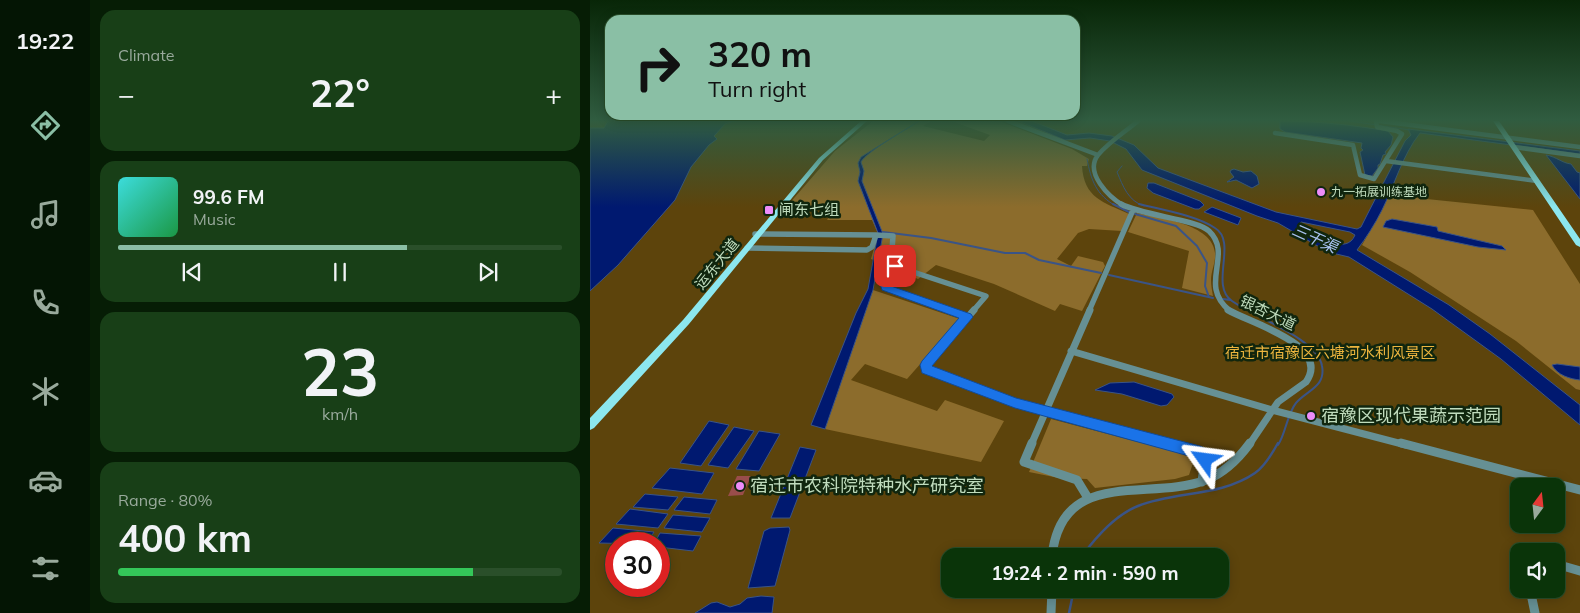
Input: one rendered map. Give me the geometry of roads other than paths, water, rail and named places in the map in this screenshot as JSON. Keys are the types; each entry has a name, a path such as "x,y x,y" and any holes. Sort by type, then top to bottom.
{"main road":[{"name":"运东大道","path":"590,418 683,321 821,159 832,150"},
{"path":"1516,150 1580,245"},
{"name":"运东大道","path":"590,425 686,322 747,248 756,234"}],"street":[{"path":"1084,150 1098,155 1105,150"},
{"path":"1354,150 1360,175 1376,178 1394,150"},
{"path":"1533,150 1580,156"},
{"name":"银杏大道","path":"1054,548 1057,531 1068,511 1088,498 1109,492 1173,487 1202,482 1225,471 1254,439 1274,410 1278,400 1308,380 1312,369 1310,358 1304,349 1281,334 1236,316 1224,307 1218,299 1215,288 1220,249 1218,241 1207,230 1194,224 1133,210 1108,196 1098,183 1094,163 1098,155"},
{"path":"1388,161 1537,181"},
{"path":"1088,498 1077,480 1024,462 1133,210"},
{"path":"756,234 893,236 891,263 986,296 925,368 1015,403 1200,452 1205,457 1202,482"},
{"path":"747,248 867,250 872,247 876,235"},
{"path":"898,267 885,284 886,288 967,317"},
{"path":"1071,351 1274,410 1580,490"},
{"path":"1565,567 1580,571"},
{"path":"1051,613 1052,598"},
{"path":"1532,598 1535,613"}],"water":[{"path":"590,150 705,150 691,167 675,200 618,265 590,291"},
{"path":"875,150 861,162 864,171 862,181 883,234 873,290 825,429 811,425 856,313 868,289 878,233 858,181 860,172 858,163 861,157"},
{"name":"三干渠","path":"1126,150 1139,150 1158,168 1276,212 1357,229 1361,227 1401,150 1410,150 1387,200 1357,250 1449,305 1490,334 1580,405 1580,425 1501,359 1432,309 1349,257 1328,252 1278,223 1142,170","holes":["1301,222 1350,232 1355,235 1351,241 1345,244 1330,243 1301,229 1299,224"]},
{"path":"1363,150 1387,150 1372,176 1365,175 1360,152"},
{"path":"1547,150 1580,151 1580,154"},
{"path":"1546,155 1571,164 1580,173 1580,199"},
{"path":"1234,169 1243,172 1251,171 1257,176 1259,184 1252,188 1236,180 1227,182 1234,177 1230,172"},
{"path":"1148,183 1154,183 1200,201 1204,205 1199,209 1195,209 1153,193 1147,188"},
{"path":"1212,207 1241,218 1238,225 1204,212"},
{"path":"1392,219 1437,227 1438,231 1502,246 1506,250 1478,247 1383,227 1386,221"},
{"path":"1552,365 1580,367 1580,380 1560,374"},
{"path":"1134,382 1172,394 1174,397 1167,405 1161,406 1122,394 1095,390 1110,383"},
{"path":"709,421 729,425 701,466 680,463"},
{"path":"734,427 754,431 728,468 708,465"},
{"path":"759,431 780,434 759,471 736,469"},
{"path":"800,447 816,450 790,518 771,518"},
{"path":"670,468 714,473 702,494 652,488"},
{"path":"645,494 678,497 668,510 633,507"},
{"path":"684,497 717,500 710,514 674,510"},
{"path":"630,509 668,514 658,528 616,524"},
{"path":"673,515 710,518 702,532 664,528"},
{"path":"789,527 790,530 775,586 748,588 764,531 770,528"},
{"path":"613,528 654,532 609,532"},
{"path":"670,534 701,536 693,551 670,548"},
{"path":"605,537 605,543 599,543"},
{"path":"774,597 772,613 695,613 711,603 717,602 730,607 740,604 747,598"}],"waterway":[{"path":"1087,159 1090,174 1099,192 1116,206"},
{"path":"1122,166 1117,172 1124,188 1134,201 1144,206"},
{"path":"1113,204 1129,212"},
{"path":"1139,204 1188,216 1215,228 1221,235 1224,243 1223,285 1226,294 1232,301 1298,338 1318,356 1322,366 1321,379 1315,388 1293,407 1278,445"},
{"path":"1135,214 1176,226 1197,246 1207,263 1205,286 1209,297"},
{"path":"883,232 931,238 1005,253 1025,253 1039,260 1101,273"},
{"path":"1109,275 1213,298"},
{"path":"1223,299 1230,300"},
{"path":"1088,548 1114,521 1138,506 1167,498 1213,490 1241,481 1262,467 1278,443"},
{"path":"1069,613 1072,598"}],"place":[{"name":"九一拓展训练基地","path":"1321,192"},
{"name":"闸东七组","path":"769,210"},
{"name":"宿豫区现代果蔬示范园","path":"1311,416"},
{"name":"宿迁市农科院特种水产研究室","path":"740,486"}],"park label":[{"name":"宿迁市宿豫区六塘河水利风景区","path":"1330,353"}]}
